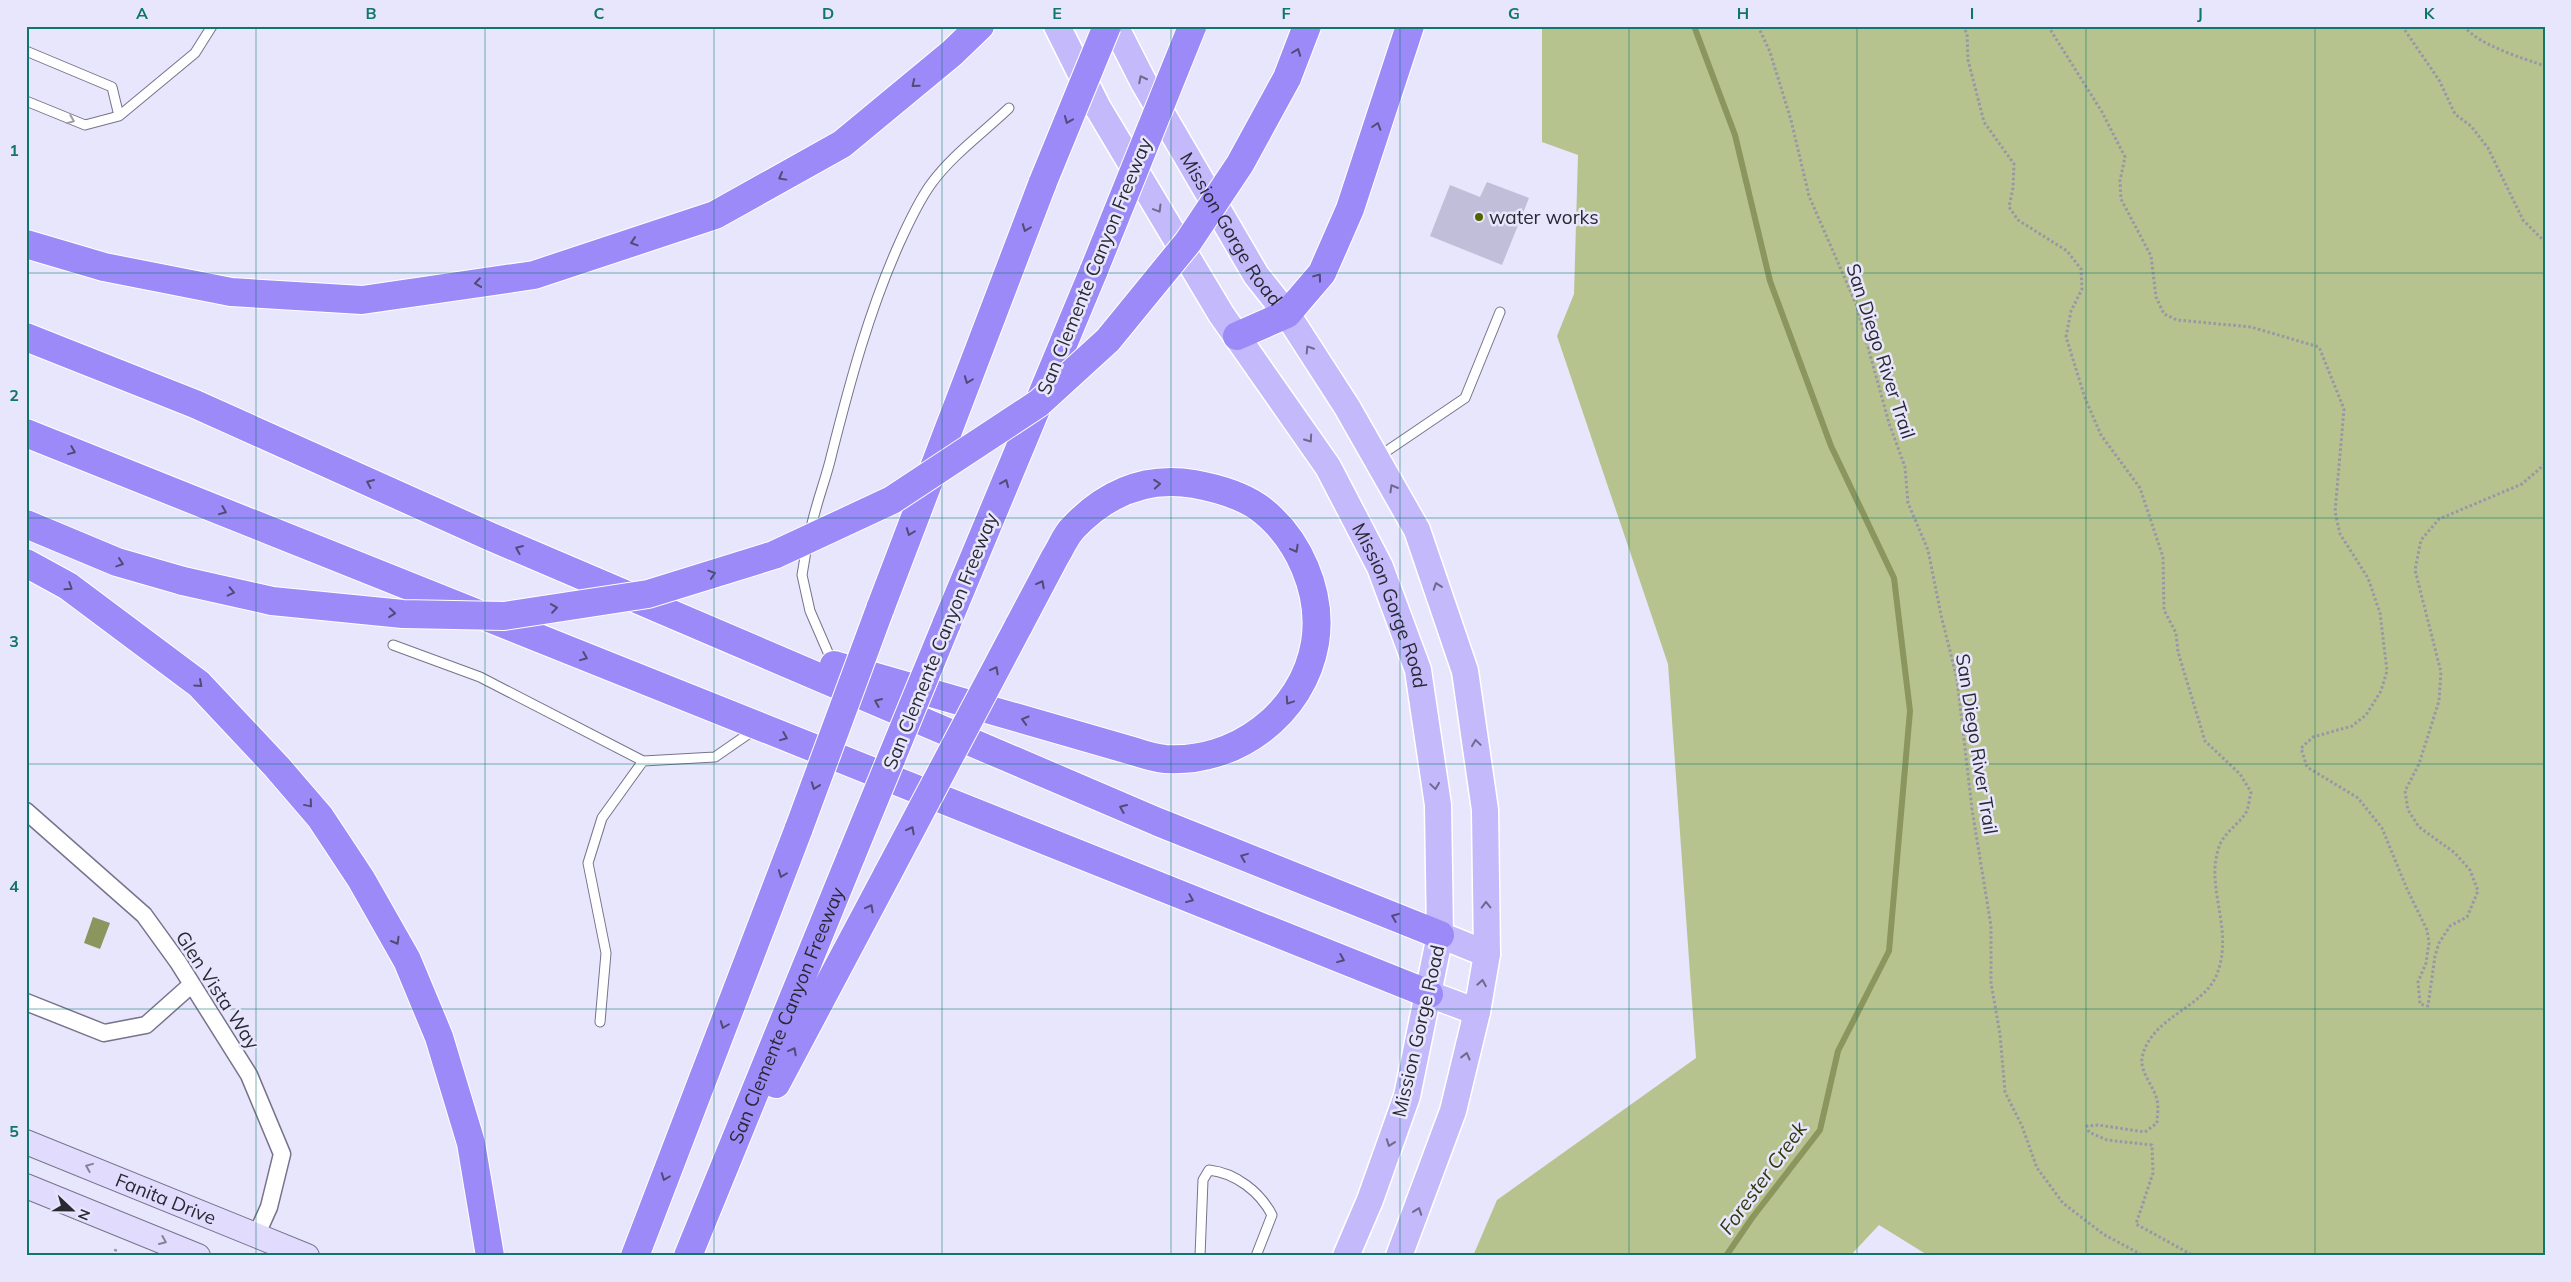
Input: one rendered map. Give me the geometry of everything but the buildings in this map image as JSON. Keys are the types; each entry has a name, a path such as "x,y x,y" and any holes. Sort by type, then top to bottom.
{"highway":[{"path":"26,244 104,267 240,292 362,300 534,275 715,215 842,144 952,53 980,26"},
{"path":"635,1256 1043,182 1107,26"},
{"path":"26,524 117,562 183,581 272,601 403,614 504,616 648,594 774,555 892,500 1039,403 1108,340 1188,242 1240,164 1287,78 1307,26"},
{"path":"1236,336 1287,314 1322,273 1350,209 1410,26"},
{"name":"San Clemente Canyon Freeway","path":"688,1256 946,625 1094,270 1192,27"},
{"path":"26,337 196,404 489,536 1158,822 1440,935"},
{"path":"26,433 1429,994"},
{"path":"691,623 833,664 1136,752 1164,759 1190,759 1226,752 1256,736 1281,713 1303,680 1315,643 1316,602 1307,573 1288,538 1258,507 1221,489 1179,482 1140,485 1100,502 1071,530 1018,627 888,873 704,1217"},
{"path":"26,563 68,586 199,684 277,767 320,817 361,880 407,960 439,1037 471,1144 489,1253"}],"main road":[{"name":"Mission Gorge Road","path":"1057,26 1098,108 1221,314 1328,467 1380,567 1418,670 1438,805 1440,935 1407,1096 1370,1200 1346,1256"},
{"name":"Mission Gorge Road","path":"1115,26 1144,83 1256,275 1287,314 1347,407 1417,530 1465,671 1485,810 1487,954 1477,1012 1453,1110 1399,1256"},
{"path":"1440,935 1487,954"},
{"path":"1429,994 1477,1012"},
{"name":"Fanita Drive","path":"26,1142 307,1256"},
{"name":"Fanita Drive","path":"26,1186 198,1256"}],"street":[{"name":"Glen Vista Way","path":"26,812 144,915 178,962 249,1075 282,1154 269,1207 256,1236"},
{"path":"26,1002 104,1033 146,1025 191,985"}],"lane":[{"path":"26,101 85,125 119,116 196,54 212,26"},
{"path":"26,52 112,87 119,116"},
{"path":"833,664 810,611 802,575 814,509 832,455 842,410 869,322 892,261 910,222 931,184 961,150 1009,108"},
{"path":"1376,458 1465,398 1500,312"},
{"path":"393,645 480,677 643,761 715,758 759,726"},
{"path":"600,1022 606,953 588,863 602,818 643,761"},
{"path":"1200,1256 1203,1180 1209,1170 1227,1174 1247,1186 1266,1204 1272,1215 1256,1256"}],"path":[{"name":"San Diego River Trail","path":"1758,26 1770,52 1791,120 1809,196 1856,304 1889,424 1905,467 1908,503 1928,550 1940,615 1957,679 1972,809 1991,926 1991,982 2000,1034 2006,1092 2022,1126 2037,1168 2063,1203 2103,1234 2144,1256"},
{"path":"1962,26 1966,34 1968,60 1984,122 2014,164 2013,188 2009,206 2018,220 2067,251 2081,269 2082,289 2071,311 2066,337 2085,398 2101,435 2140,488 2163,557 2164,610 2176,633 2178,652 2205,740 2240,774 2251,792 2246,813 2228,831 2218,850 2216,878 2223,925 2223,958 2216,977 2205,992 2153,1034 2142,1059 2146,1078 2157,1100 2157,1123 2145,1132 2098,1125 2087,1126 2089,1132 2106,1140 2152,1145 2153,1173 2136,1224 2194,1256"},
{"path":"2048,26 2102,112 2125,157 2120,181 2121,199 2151,256 2156,297 2164,314 2177,320 2251,327 2318,347 2344,409 2335,512 2340,534 2368,578 2380,613 2387,671 2381,691 2366,715 2352,726 2313,737 2301,748 2307,767 2358,798 2370,809 2382,828 2407,889 2427,930 2427,955 2418,982 2420,1004 2428,1006 2435,956 2439,943 2450,926 2467,917 2478,891 2470,870 2455,853 2419,827 2408,810 2405,790 2419,764 2439,701 2441,672 2415,570 2421,540 2439,519 2522,484 2545,464"},
{"path":"2402,26 2439,80 2455,114 2471,126 2488,148 2523,220 2545,242"},
{"path":"2464,26 2469,33 2486,42 2545,66"}],"shaded area":[{"path":"1542,26 2545,26 2545,1256 1929,1256 1879,1225 1850,1256 1473,1256 1497,1200 1696,1058 1668,664 1557,336 1574,294 1578,155 1542,142"},
{"path":"93,917 110,923 100,949 84,943"}],"waterway":[{"name":"Forester Creek","path":"1694,26 1735,135 1770,281 1831,446 1894,578 1910,711 1889,951 1838,1051 1820,1130 1752,1218 1726,1256"}],"place":[{"name":"water works","path":"1479,217"}]}
